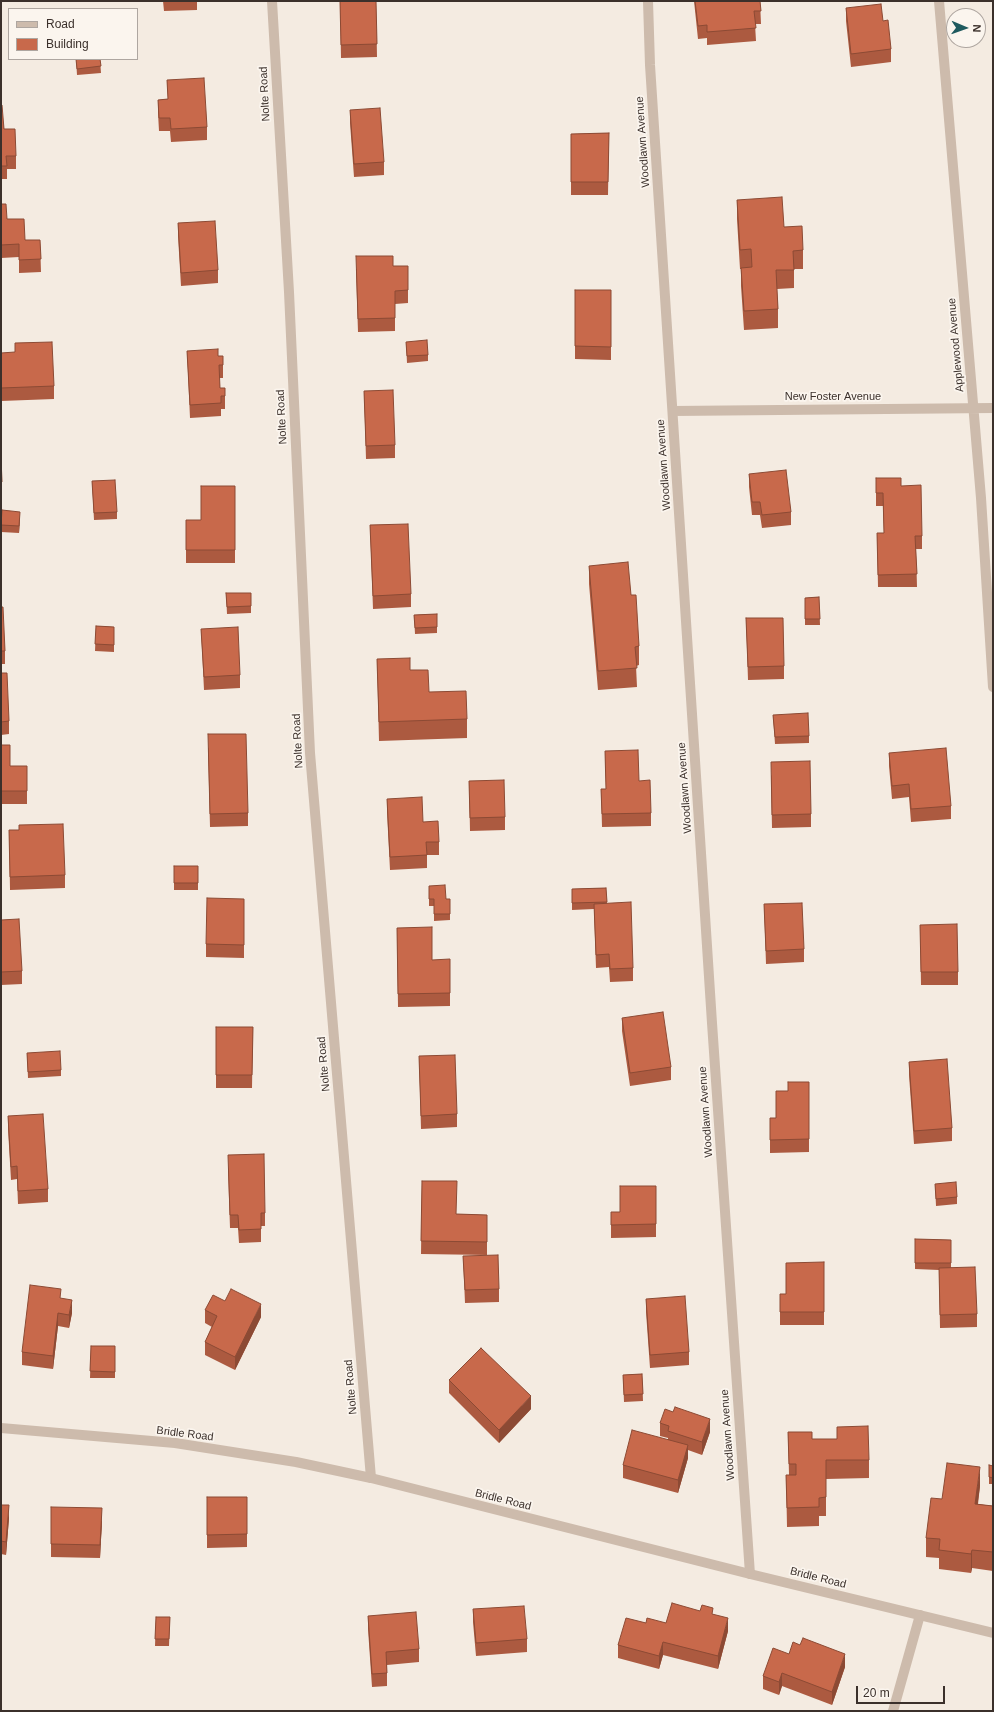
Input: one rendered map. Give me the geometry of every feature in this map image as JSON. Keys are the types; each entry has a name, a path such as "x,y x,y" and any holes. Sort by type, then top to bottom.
{"street":[{"name":"Nolte Road","path":"272,1 288,284 310,753 371,1478"},
{"name":"Woodlawn Avenue","path":"648,1 712,1023 750,1574"},
{"name":"Applewood Avenue","path":"939,1 981,498 993,687"},
{"name":"New Foster Avenue","path":"673,410 993,408"},
{"name":"Bridle Road","path":"1,1428 175,1443 296,1462 371,1478 750,1574 993,1633"},
{"path":"893,1711 920,1615"}],"building":[{"path":"340,1 376,1 377,44 341,45"},
{"path":"695,1 760,1 761,11 754,11 756,28 707,32 707,25 698,26"},
{"path":"881,4 883,21 888,20 891,49 851,54 846,8"},
{"path":"76,60 100,60 101,66 77,69"},
{"path":"204,78 207,127 171,129 170,118 159,118 158,100 168,99 167,80"},
{"path":"1,105 4,129 15,129 16,156 6,156 7,166 1,166"},
{"path":"380,108 384,162 354,164 350,110"},
{"path":"609,133 608,182 571,182 571,134"},
{"path":"782,197 784,227 802,226 803,250 793,251 794,270 776,270 778,309 744,311 741,268 752,267 751,249 740,250 737,200"},
{"path":"1,204 6,204 7,219 24,219 25,240 40,240 41,259 19,260 19,244 1,245"},
{"path":"215,221 218,270 181,273 178,223"},
{"path":"356,256 393,256 393,266 408,266 408,290 395,291 395,318 358,319"},
{"path":"575,290 611,290 611,347 575,346"},
{"path":"427,340 428,355 407,356 406,342"},
{"path":"52,342 54,386 1,388 1,353 15,352 15,343"},
{"path":"218,349 218,356 223,356 223,365 219,365 220,388 225,388 225,396 221,396 221,403 190,405 187,351"},
{"path":"393,390 395,445 366,446 364,391"},
{"path":"1,457 2,482 1,482"},
{"path":"786,470 791,512 762,515 760,502 752,502 749,474"},
{"path":"876,478 901,478 901,486 921,485 922,536 915,536 917,574 878,575 877,533 884,533 883,493 876,493"},
{"path":"115,480 117,512 94,513 92,481"},
{"path":"201,486 235,486 235,550 186,550 186,520 201,520"},
{"path":"2,510 20,512 19,526 1,525"},
{"path":"408,524 411,594 373,596 370,525"},
{"path":"628,562 631,595 636,595 639,646 635,647 637,668 598,671 589,566"},
{"path":"226,593 251,593 251,606 227,607"},
{"path":"819,597 820,619 805,619 805,598"},
{"path":"1,607 3,607 5,651 1,651"},
{"path":"437,614 437,627 415,628 414,615"},
{"path":"746,618 783,618 784,666 748,667"},
{"path":"96,626 114,627 114,645 95,644"},
{"path":"238,627 240,675 204,677 201,629"},
{"path":"410,658 410,670 428,670 429,692 466,691 467,719 379,722 377,659"},
{"path":"1,673 7,673 9,721 1,722"},
{"path":"808,713 809,736 775,737 773,715"},
{"path":"208,734 246,734 248,813 210,814"},
{"path":"1,745 10,745 10,766 27,766 27,791 1,791"},
{"path":"946,748 951,806 911,809 909,784 892,786 889,753"},
{"path":"638,750 639,781 650,780 651,813 602,814 601,789 606,789 605,751"},
{"path":"810,761 811,814 772,815 771,762"},
{"path":"504,780 505,817 470,818 469,781"},
{"path":"422,797 423,822 438,821 439,842 426,842 427,855 390,857 387,799"},
{"path":"63,824 65,875 10,877 9,830 19,830 19,825"},
{"path":"174,866 198,866 198,883 174,883"},
{"path":"445,885 446,899 450,899 450,914 434,914 434,899 429,899 429,886"},
{"path":"606,888 607,902 572,903 572,889"},
{"path":"207,898 244,899 244,945 206,944"},
{"path":"631,902 633,968 610,969 609,954 596,955 594,904"},
{"path":"802,903 804,949 766,951 764,904"},
{"path":"19,919 22,971 1,972 1,920"},
{"path":"957,924 958,972 921,972 920,925"},
{"path":"432,927 432,960 450,959 450,993 398,994 397,928"},
{"path":"663,1012 671,1067 630,1073 622,1018"},
{"path":"216,1027 253,1027 252,1075 216,1075"},
{"path":"60,1051 61,1070 28,1072 27,1053"},
{"path":"455,1055 457,1114 421,1116 419,1056"},
{"path":"947,1059 952,1128 914,1131 909,1062"},
{"path":"788,1082 809,1082 809,1139 770,1140 770,1118 776,1118 776,1091 788,1091"},
{"path":"43,1114 48,1189 18,1191 17,1166 11,1167 8,1116"},
{"path":"264,1154 265,1213 261,1213 261,1229 239,1230 238,1215 230,1215 228,1155"},
{"path":"422,1181 457,1181 456,1214 487,1215 487,1242 421,1241"},
{"path":"956,1182 957,1197 936,1199 935,1184"},
{"path":"620,1186 656,1186 656,1224 611,1225 611,1212 620,1212"},
{"path":"915,1239 951,1240 951,1263 915,1263"},
{"path":"498,1255 499,1289 465,1290 463,1256"},
{"path":"824,1262 824,1312 780,1312 780,1294 786,1294 786,1263"},
{"path":"975,1267 977,1314 940,1315 939,1268"},
{"path":"30,1285 61,1289 60,1298 72,1300 69,1315 58,1313 53,1356 22,1352"},
{"path":"231,1289 261,1304 235,1357 205,1342 217,1316 205,1310 213,1295 225,1301"},
{"path":"685,1296 689,1352 650,1355 646,1299"},
{"path":"91,1346 115,1346 115,1372 90,1371"},
{"path":"481,1348 531,1396 499,1430 449,1380"},
{"path":"642,1374 643,1394 624,1395 623,1375"},
{"path":"675,1407 710,1419 702,1442 668,1431 669,1426 660,1423 665,1409 673,1412"},
{"path":"868,1426 869,1460 826,1460 826,1497 819,1498 819,1507 787,1508 786,1475 796,1475 796,1464 789,1464 788,1432 812,1432 812,1439 837,1439 837,1427"},
{"path":"632,1430 688,1445 678,1480 623,1465"},
{"path":"947,1463 980,1467 975,1504 993,1506 993,1552 972,1550 971,1554 939,1550 940,1539 926,1538 931,1498 942,1499"},
{"path":"989,1465 993,1466 993,1478 989,1477"},
{"path":"207,1497 247,1497 247,1534 207,1535"},
{"path":"1,1505 9,1505 6,1542 1,1541"},
{"path":"51,1507 102,1508 100,1545 51,1544"},
{"path":"672,1603 700,1611 702,1605 713,1608 712,1614 728,1618 718,1656 663,1642 659,1656 618,1645 626,1618 646,1623 647,1618 666,1623"},
{"path":"524,1606 527,1639 476,1643 473,1609"},
{"path":"416,1612 419,1649 386,1652 387,1673 372,1674 368,1616"},
{"path":"156,1617 170,1617 169,1639 155,1639"},
{"path":"803,1638 845,1654 832,1692 782,1673 779,1682 763,1676 773,1648 789,1654 793,1642 800,1645"}]}
